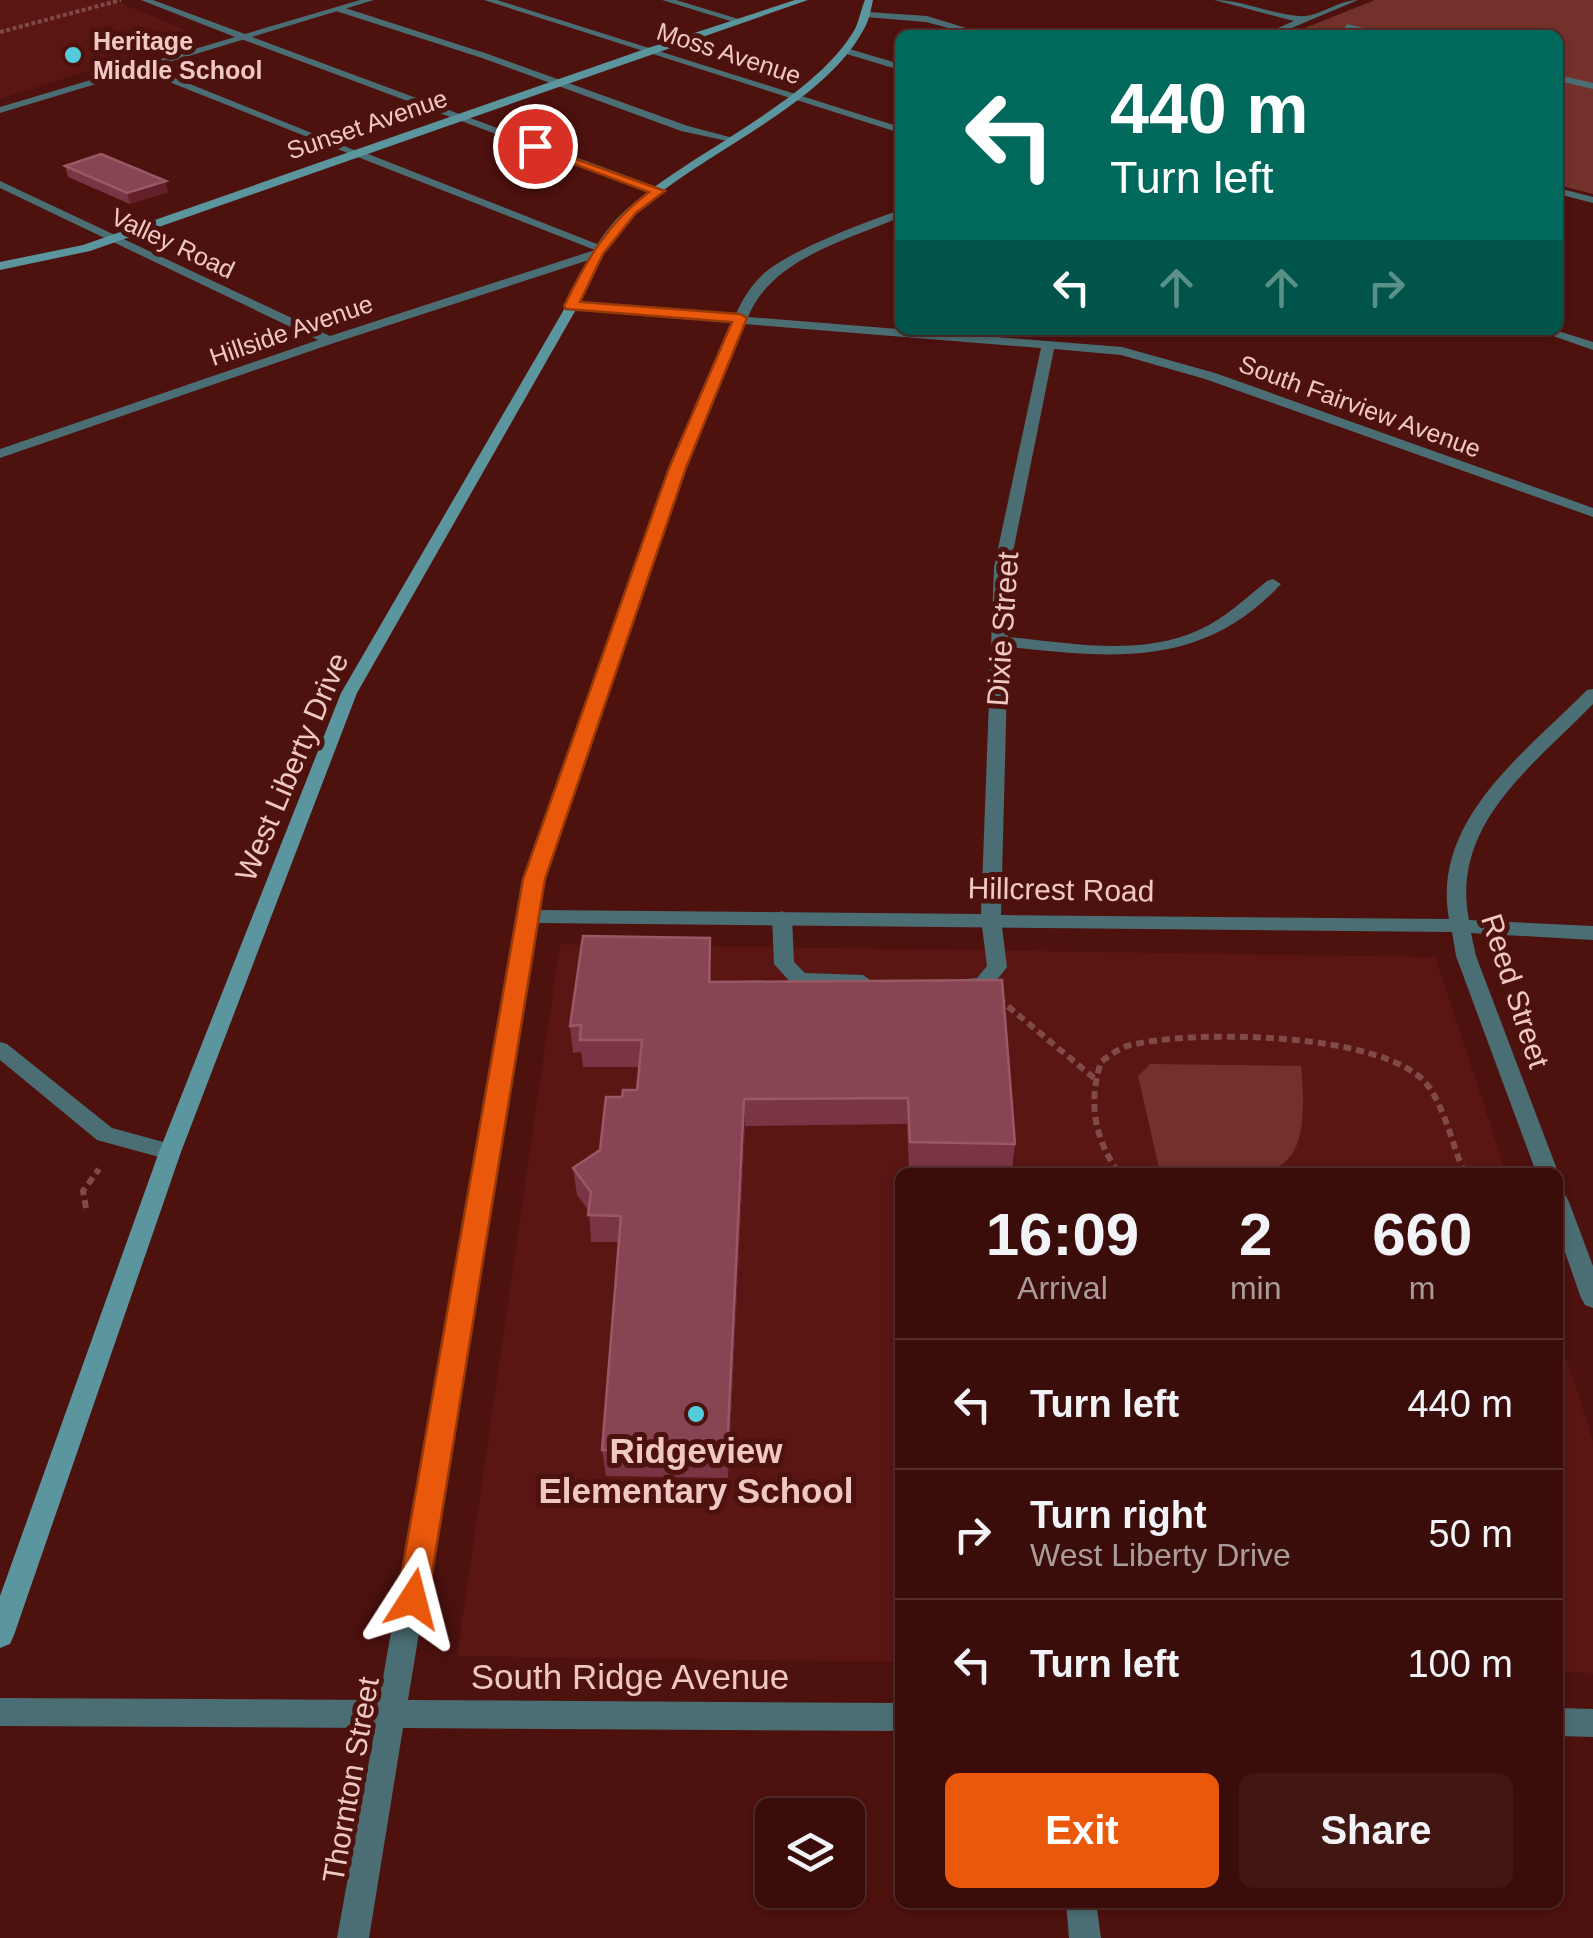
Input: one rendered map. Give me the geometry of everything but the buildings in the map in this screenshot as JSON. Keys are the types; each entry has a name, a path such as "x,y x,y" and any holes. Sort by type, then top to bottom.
{"main road":[{"name":"Sunset Avenue","path":"0,266 48,258 110,239 648,50 804,0"},
{"name":"West Liberty Drive","path":"0,1634 170,1152 350,693 572,306 599,250 632,211 834,65 868,15 869,0"}],"street":[{"path":"145,0 658,191"},
{"path":"0,110 370,0"},
{"name":"Moss Avenue","path":"488,0 895,128"},
{"path":"666,0 740,21"},
{"path":"1218,0 1302,20"},
{"path":"1279,30 1354,0"},
{"path":"339,9 686,129 732,139"},
{"path":"868,15 927,20 965,30"},
{"path":"1347,27 1360,30"},
{"path":"846,51 895,66"},
{"path":"142,68 599,250"},
{"path":"1563,79 1593,86"},
{"name":"Valley Road","path":"0,184 329,340"},
{"path":"1563,191 1593,200"},
{"name":"Thornton Street","path":"353,1938 534,879 678,468 740,318 759,284 780,267 895,215"},
{"name":"Hillside Avenue","path":"0,454 599,250"},
{"name":"South Fairview Avenue","path":"572,306 895,331"},
{"name":"South Fairview Avenue","path":"950,335 1122,350 1181,366 1593,513"},
{"path":"1558,335 1593,346"},
{"name":"Dixie Street","path":"982,985 997,967 991,920 1002,567 1049,343"},
{"path":"999,641 1118,652 1172,645 1214,628 1272,584"},
{"name":"Reed Street","path":"1545,1168 1458,926 1458,860 1466,836 1486,804 1593,694"},
{"name":"Hillcrest Road","path":"528,916 1458,926 1593,933"},
{"path":"782,917 784,964 800,980 876,983"},
{"path":"947,984 982,985"},
{"path":"0,1049 105,1134 170,1152"},
{"path":"1563,1216 1593,1298"},
{"name":"South Ridge Avenue","path":"0,1712 895,1717"},
{"path":"1563,1722 1593,1723"},
{"path":"1082,1908 1085,1938"}],"path":[{"path":"0,32 121,0"},
{"path":"982,985 1094,1078"},
{"path":"1115,1168 1100,1149 1092,1098 1101,1062 1123,1047 1161,1040 1295,1039 1370,1050 1404,1065 1429,1086 1462,1168"},
{"path":"86,1208 83,1191 99,1169"}],"shaded area":[{"name":"Heritage Middle School","path":"0,0 113,0 183,29 191,38 0,99"},
{"path":"1375,0 1593,0 1593,194 1563,186 1563,30 1300,30"},
{"name":"Ridgeview Elementary School","path":"560,944 1435,957 1505,1168 895,1168 895,1662 457,1656"},
{"path":"1150,1064 1301,1066 1303,1108 1299,1138 1290,1157 1274,1168 1159,1168 1138,1076"},
{"path":"1563,1348 1593,1441 1593,1673 1563,1672"}],"place":[{"name":"Heritage Middle School","path":"73,55"},
{"name":"Ridgeview Elementary School","path":"696,1414"}],"route":[{"path":"413,1599 534,879 678,468 740,318 572,306 597,252 632,211 658,191 535,146"}]}
